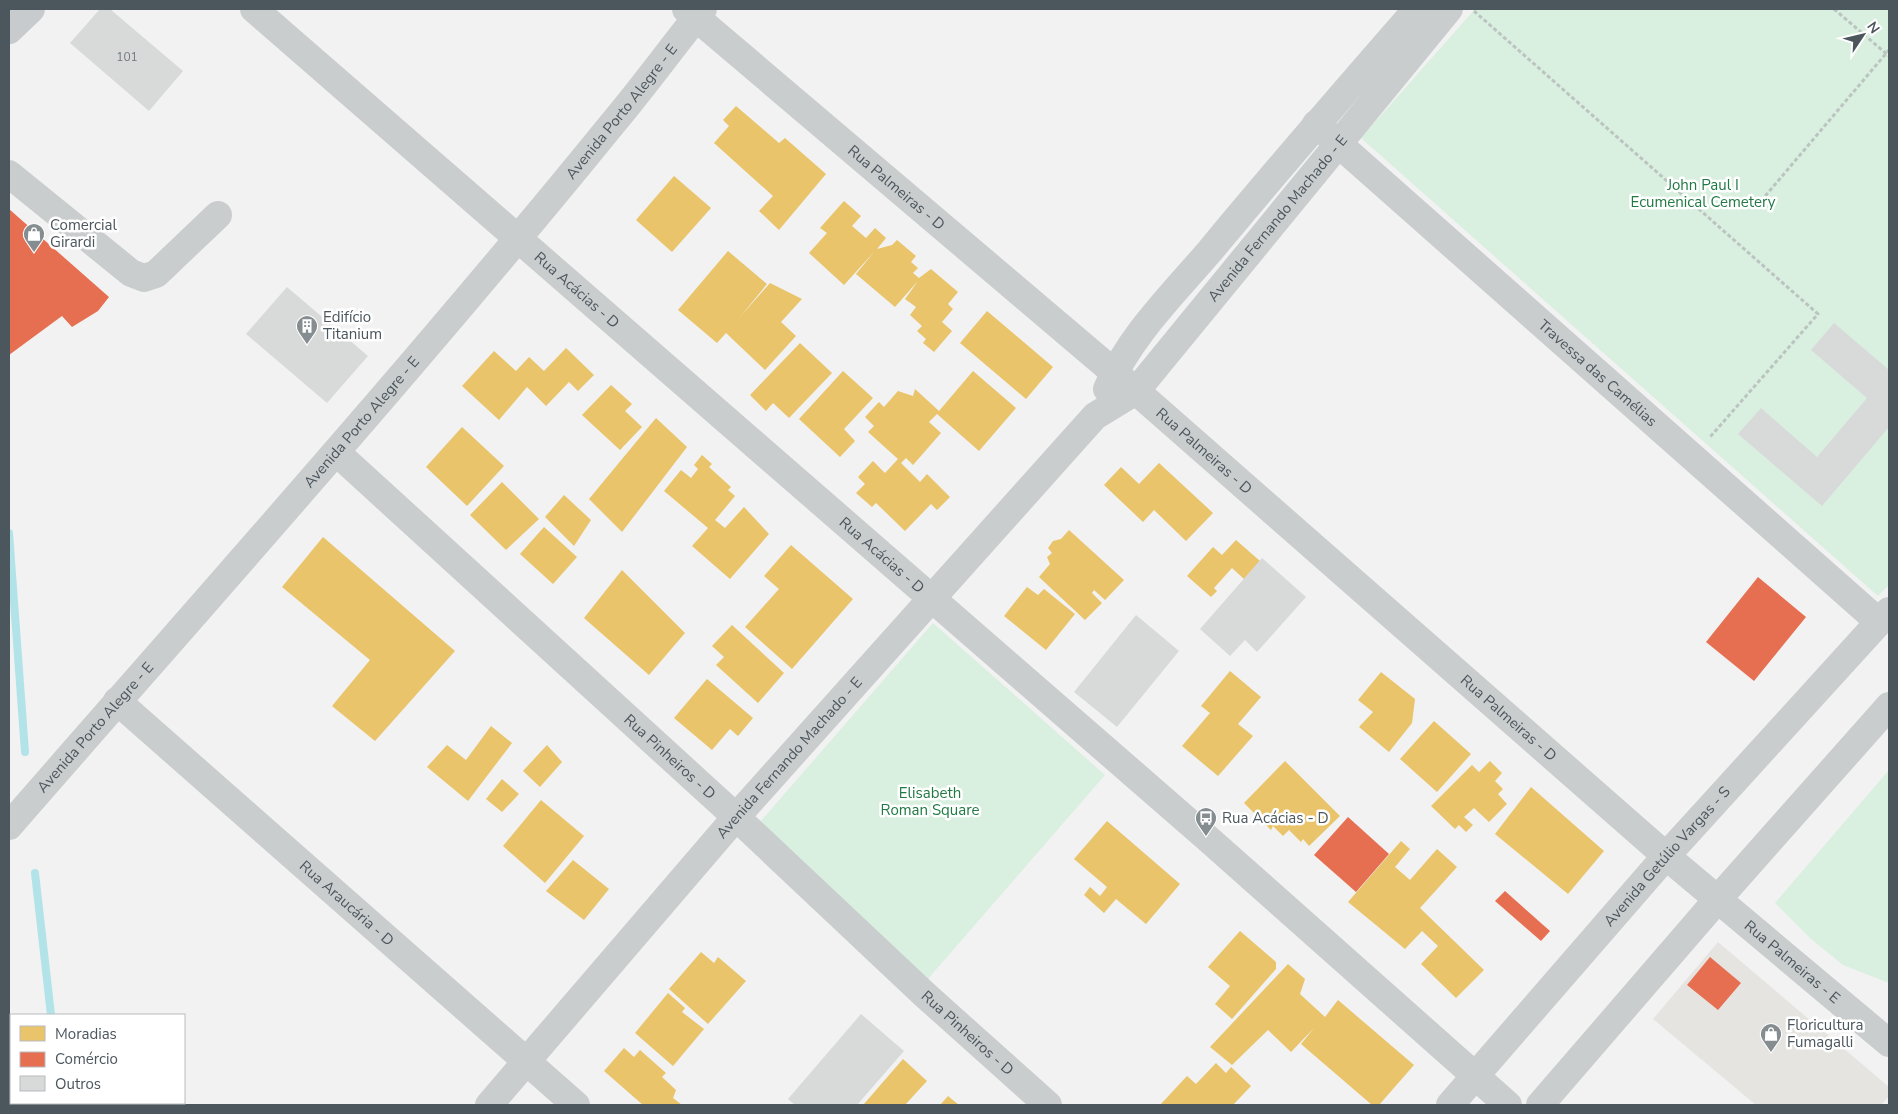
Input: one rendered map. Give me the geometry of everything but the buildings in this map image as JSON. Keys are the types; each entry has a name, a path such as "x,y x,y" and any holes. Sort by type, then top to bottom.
{"main road":[{"path":"9,30 31,9"}],"street":[{"name":"Rua Acácias - D","path":"254,9 1206,837 1508,1105"},
{"name":"Avenida Fernando Machado - E","path":"1095,416 1114,373 1148,324 1316,124 1433,11"},
{"name":"Avenida Fernando Machado - E","path":"489,1105 736,818 1095,416 1136,391 1340,144 1433,11"},
{"name":"Avenida Porto Alegre - E","path":"9,826 336,452 518,237 614,122 695,12"},
{"name":"Rua Palmeiras - D","path":"695,12 1136,391 1717,900"},
{"name":"Travessa das Camélias","path":"1316,124 1693,456 1884,616"},
{"path":"9,174 131,273 144,278 156,274 218,215"},
{"name":"Rua Pinheiros - D","path":"336,452 736,818 924,994 1048,1105"},
{"name":"Avenida Getúlio Vargas - S","path":"1450,1105 1666,856 1884,616"},
{"name":"Rua Araucária - D","path":"118,701 576,1105"},
{"path":"1540,1105 1717,900 1889,706"},
{"name":"Rua Palmeiras - E","path":"1717,900 1889,1043"}],"path":[{"path":"1472,9 1818,314 1693,456"},
{"path":"1834,9 1888,55"},
{"path":"1761,201 1888,55 1889,50"}],"shaded area":[{"name":"Floricultura Fumagalli","path":"1718,942 1889,1087 1889,1096 1881,1105 1756,1105 1653,1019"}],"green space":[{"name":"John Paul I Ecumenical Cemetery","path":"1475,9 1889,9 1889,585 1878,596 1361,138"},
{"name":"Elisabeth Roman Square","path":"933,623 1105,775 927,980 754,829"},
{"path":"1889,770 1889,983 1843,965 1810,938 1775,903"}],"waterway":[{"path":"9,533 25,752"},
{"path":"35,873 51,1014"}],"place":[{"name":"Comercial Girardi","path":"34,253"},
{"name":"Edifício Titanium","path":"307,345"},
{"name":"Rua Acácias - D","path":"1206,837"},
{"name":"Floricultura Fumagalli","path":"1771,1053"}]}
